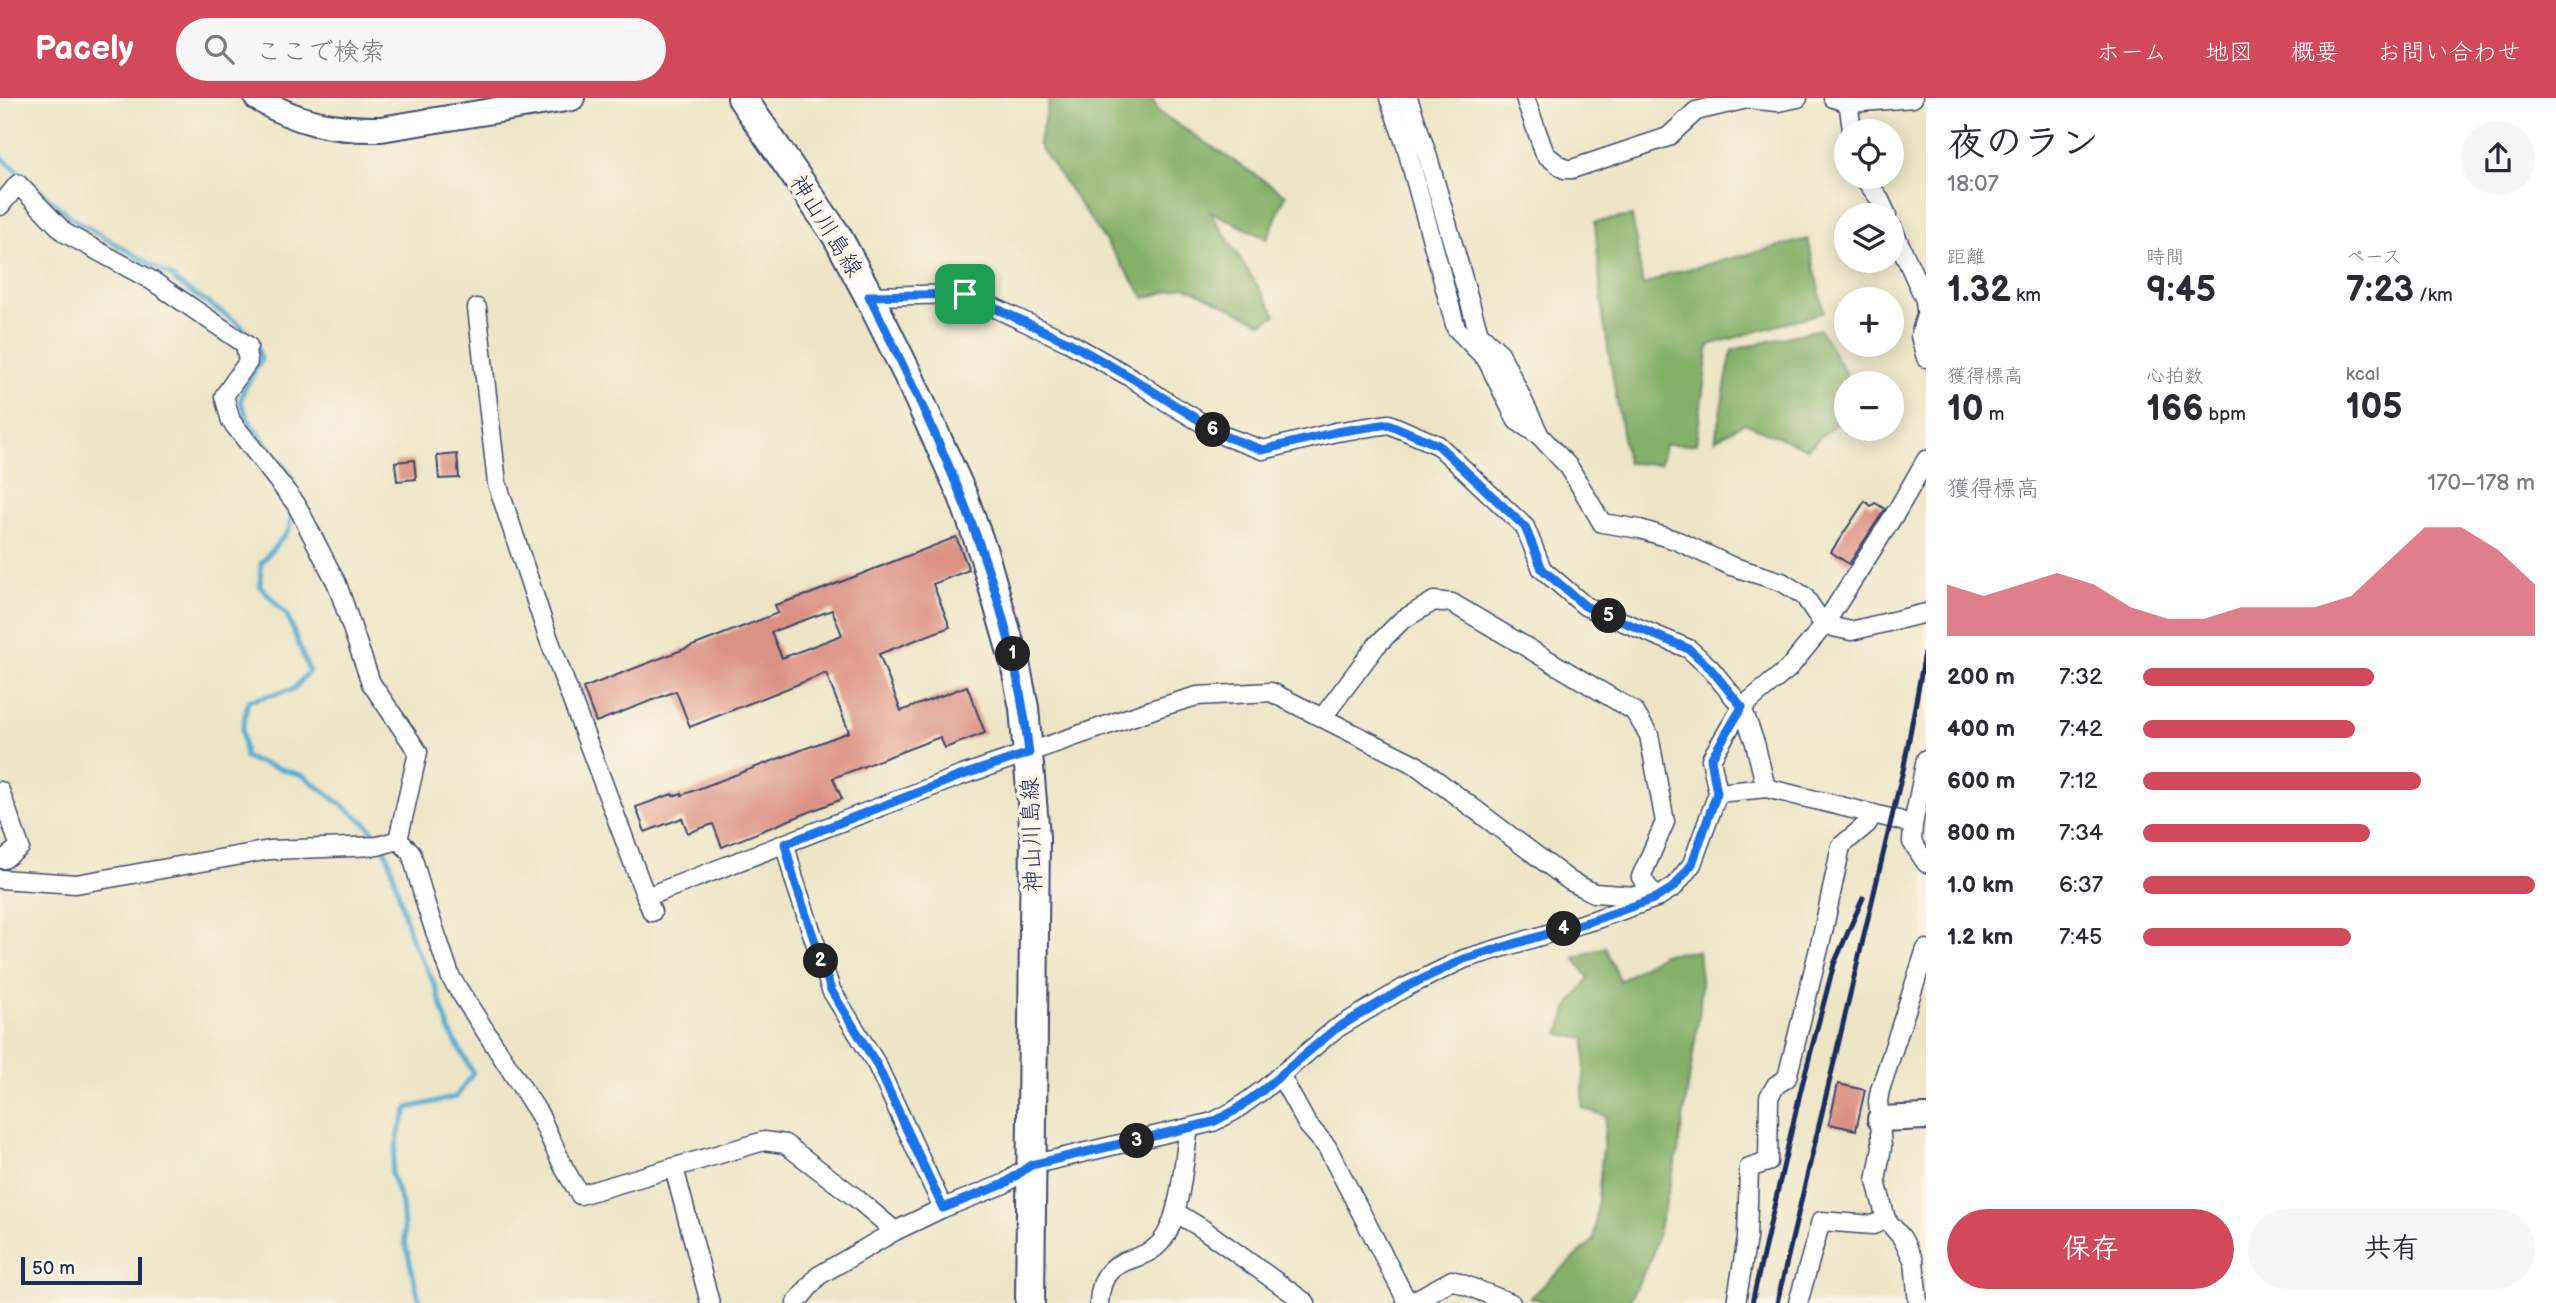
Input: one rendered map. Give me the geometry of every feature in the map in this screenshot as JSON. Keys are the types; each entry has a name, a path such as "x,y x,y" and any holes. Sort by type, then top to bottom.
{"main road":[{"path":"257,98 301,121 354,130 381,129 572,98"},
{"name":"神山川島線","path":"742,98 837,236 869,296 963,496 984,555 1015,663 1024,708 1035,837 1030,1303"},
{"path":"1880,1119 1926,1117"}],"street":[{"path":"1389,98 1406,146 1456,328 1487,360 1517,421 1541,436"},
{"path":"1408,98 1479,334 1500,353 1541,436 1569,467 1602,523 1640,529 1678,541 1731,566 1782,582 1804,596 1824,625 1851,631 1926,613"},
{"path":"1525,98 1545,154 1564,169 1572,169 1668,137 1696,111 1747,99 1778,102 1798,98"},
{"path":"1849,119 1844,100 1926,100"},
{"path":"0,206 18,184 65,233 151,280 248,346 248,362 223,396 231,421 291,499 337,584 371,683 418,752 388,843"},
{"path":"1904,254 1925,300 1926,313 1920,336 1926,358"},
{"path":"869,296 965,294 1068,342 1132,378 1224,436 1263,450 1336,432 1388,424 1438,445 1525,527 1542,569 1585,606 1689,649 1710,668 1742,707 1755,743 1766,788"},
{"path":"477,308 497,484 547,634 649,905 785,844 960,776 1197,696 1271,692 1416,765 1570,881 1594,892 1656,898"},
{"path":"798,1303 818,1276 895,1231 943,1208 1004,1184 1031,1165 1213,1122 1234,1111 1334,1030 1404,988 1452,965 1656,898 1674,887 1692,864 1717,793 1711,759 1742,707 1788,669 1824,625 1926,460"},
{"path":"1322,718 1376,646 1402,621 1434,601 1452,603 1634,711 1649,735 1665,822 1641,877 1656,898"},
{"path":"1926,759 1912,842 1926,863"},
{"path":"1717,793 1766,788 1913,825"},
{"path":"0,791 20,847 0,859"},
{"path":"1736,1303 1747,1238 1749,1168 1768,1161 1769,1097 1776,1085 1787,1078 1841,846 1867,824 1873,814"},
{"path":"0,879 76,884 270,850 388,843 411,852 451,978 539,1114 580,1195 764,1141 785,1144 895,1231"},
{"path":"785,844 831,990 877,1065 943,1208"},
{"path":"1918,1303 1914,1262 1902,1238 1885,1219 1876,1181 1882,1147 1878,1101 1880,1090 1926,949"},
{"path":"1280,1075 1307,1124 1327,1147 1409,1303 1452,1280 1511,1303"},
{"path":"1100,1303 1102,1279 1109,1270 1151,1251 1166,1236 1175,1212 1189,1128"},
{"path":"674,1168 710,1303"},
{"path":"1175,1212 1306,1303"},
{"path":"1798,1303 1821,1221 1873,1225 1885,1219"}],"green space":[{"path":"1050,98 1152,98 1159,112 1286,195 1267,239 1210,211 1276,315 1262,323 1185,286 1145,298 1038,144"},
{"path":"1632,216 1643,286 1668,274 1808,239 1824,312 1709,345 1696,444 1665,445 1660,464 1627,463 1603,317 1595,222"},
{"path":"1820,329 1844,371 1834,371 1834,425 1807,449 1744,423 1715,440 1732,350"},
{"path":"1605,947 1620,981 1662,954 1698,951 1700,1009 1678,1152 1652,1257 1628,1303 1547,1303 1530,1297 1594,1240 1606,1116 1582,1108 1586,1039 1559,1034 1568,1007 1589,978 1574,958"}],"building":[{"path":"457,454 459,478 439,479 437,456"},
{"path":"414,460 416,479 397,481 395,462"},
{"path":"1865,501 1871,506 1875,503 1885,509 1849,564 1831,552"},
{"path":"956,537 969,570 933,584 950,627 879,654 901,711 967,686 985,733 945,748 940,737 833,778 842,799 722,847 713,824 688,833 682,818 645,832 636,807 672,794 682,795 849,732 826,673 690,727 676,691 596,722 583,688 778,613 775,605","holes":["832,610 842,635 782,658 771,632"]},
{"path":"1838,1084 1865,1090 1856,1130 1829,1124"}],"waterway":[{"path":"0,156 73,219 174,278 176,282 238,323 256,341 261,360 240,401 251,424 292,476 294,491"},
{"path":"292,507 289,530 261,563 260,586 287,615 309,671 294,689 248,701 242,731 245,758 304,776 367,824 381,841 390,862 411,939 435,985 450,1032 473,1073 456,1097 408,1108 399,1132 391,1173 402,1204 405,1242 420,1303"}],"railway":[{"path":"1777,1303 1904,766 1926,647"},
{"path":"1752,1303 1801,1089 1834,964 1863,898"}],"route":[{"path":"965,294 1068,342 1132,378 1224,436 1263,450 1336,432 1388,424 1438,445 1525,527 1542,569 1585,606 1689,649 1710,668 1742,707 1711,759 1717,793 1692,864 1674,887 1656,898 1594,920 1464,959 1404,988 1334,1030 1263,1090 1213,1122 1031,1165 1004,1184 943,1208 877,1065 831,990 785,844 960,776 1029,753 1015,663 984,555 963,496 869,296 965,294"}]}
